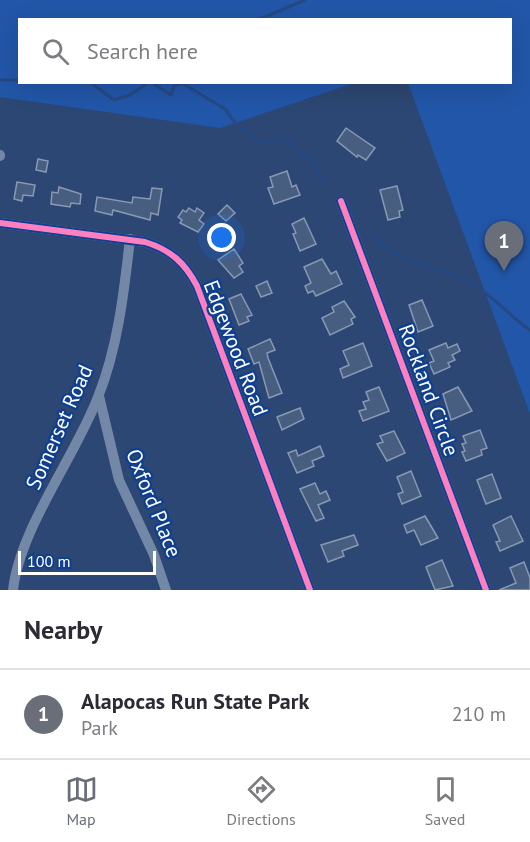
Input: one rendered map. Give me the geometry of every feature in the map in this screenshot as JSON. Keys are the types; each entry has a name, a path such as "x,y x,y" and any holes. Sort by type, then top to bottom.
{"street":[{"name":"Rockland Circle","path":"341,201 486,590"},
{"name":"Edgewood Road","path":"0,223 130,239 155,245 175,256 190,273 197,286 310,590"},
{"name":"Somerset Road","path":"13,590 23,551 99,396 120,311 130,239"},
{"name":"Oxford Place","path":"99,396 119,480 154,555 166,590"}],"shaded area":[{"path":"0,0 530,0 530,414 408,84 512,84 512,18 18,18 18,84 351,84 220,128 0,97"}],"building":[{"path":"346,128 375,148 366,160 358,155 357,157 337,141"},
{"path":"38,159 48,161 46,172 36,170"},
{"path":"287,171 292,187 296,185 300,195 274,204 268,188 273,187 270,177"},
{"path":"17,182 35,185 33,196 23,195 22,201 14,199"},
{"path":"397,186 403,210 399,211 400,217 388,220 380,190"},
{"path":"59,187 81,194 80,204 71,203 70,207 51,204 52,192 58,193"},
{"path":"152,188 162,189 158,215 151,213 150,220 113,210 112,215 95,211 97,197 132,203 133,197 150,199"},
{"path":"227,205 235,213 226,221 218,214"},
{"path":"189,208 195,212 197,208 204,213 199,220 204,224 198,232 180,223 182,220 178,217 183,210 186,212"},
{"path":"304,218 316,244 300,251 293,234 296,233 292,224"},
{"path":"234,249 243,263 239,266 243,272 234,278 218,260"},
{"path":"322,259 331,274 336,271 342,284 316,296 313,291 308,293 305,286 311,283 304,267"},
{"path":"267,281 272,293 261,297 256,286"},
{"path":"241,294 252,315 247,317 249,321 239,325 229,299"},
{"path":"422,300 433,326 418,332 409,305"},
{"path":"344,301 355,317 351,319 353,324 330,335 322,318 334,312 332,307"},
{"path":"270,339 275,350 267,353 268,358 282,393 269,398 259,362 254,364 248,349"},
{"path":"363,343 372,366 343,378 340,369 349,365 343,351"},
{"path":"446,343 448,348 457,344 460,351 452,355 455,360 448,363 450,367 434,374 429,363 434,361 429,350"},
{"path":"379,387 389,411 363,421 359,411 366,409 363,402 369,400 366,392"},
{"path":"458,387 472,411 451,420 443,394"},
{"path":"300,408 304,419 282,430 277,417"},
{"path":"480,430 487,448 481,450 482,455 466,461 462,452 465,451 462,444 466,443 463,436"},
{"path":"394,431 405,453 387,461 377,444 383,442 380,436"},
{"path":"320,446 324,456 312,461 314,466 297,473 288,453 296,450 298,456"},
{"path":"411,471 421,496 402,504 398,494 403,492 397,477"},
{"path":"492,474 501,498 486,504 477,480"},
{"path":"315,483 320,494 326,491 330,500 318,505 324,518 316,521 300,489"},
{"path":"425,516 438,538 421,545 414,530 407,533 404,525"},
{"path":"511,516 523,541 500,551 496,542 500,541 493,525"},
{"path":"354,535 358,545 342,551 344,556 328,562 321,545"},
{"path":"442,560 453,586 435,590 426,567"},
{"path":"524,562 530,578 530,590 499,590 516,583 510,568"}],"waterway":[{"path":"263,18 305,0"},
{"path":"0,80 18,80"},
{"path":"93,84 114,100 130,95 146,84"},
{"path":"154,84 171,95 174,86 179,84"},
{"path":"184,84 225,109 238,127 263,144 271,139 279,141 287,138 299,154 311,159 323,181"},
{"path":"374,236 385,246 411,261 467,281 487,294 530,330"}],"cycle path":[{"path":"341,201 486,590"},
{"path":"0,223 145,242 170,253 182,264 197,286 310,590"}],"place":[{"name":"Alapocas Run State Park","path":"504,271"}]}
